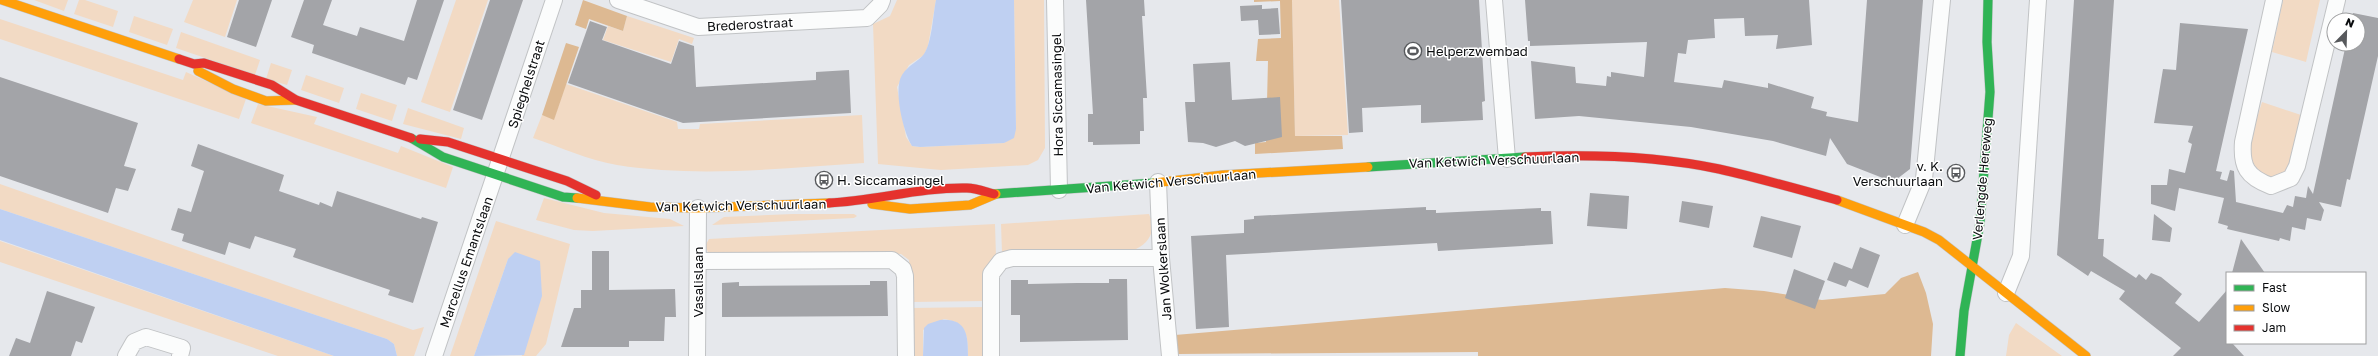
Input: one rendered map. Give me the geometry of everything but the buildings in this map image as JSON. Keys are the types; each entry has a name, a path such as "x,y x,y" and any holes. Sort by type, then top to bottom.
{"main road":[{"name":"Van Ketwich Verschuurlaan","path":"2,0 194,64 204,63 272,85 296,100 410,138 443,156 567,181 604,200"},
{"name":"Verlengde Hereweg","path":"1960,356 1964,311 1980,223 1990,92 1987,42 1988,0"},
{"name":"Van Ketwich Verschuurlaan","path":"194,64 199,72 240,92 266,101 296,100"},
{"name":"Van Ketwich Verschuurlaan","path":"410,138 448,142 563,197 604,200 650,207 698,208 856,202 916,209 970,206 996,194"},
{"name":"Van Ketwich Verschuurlaan","path":"856,202 907,192 968,188 996,194 1130,186 1223,175 1507,159 1609,157 1673,162 1718,169 1828,197 1905,225 1939,240 2086,356"}],"street":[{"name":"Spieghelstraat","path":"498,167 554,0"},
{"name":"Brederostraat","path":"618,0 698,27 867,18 881,2"},
{"name":"Hora Siccamasingel","path":"1055,0 1059,190"},
{"path":"1494,0 1507,159"},
{"path":"1905,225 1924,179 1942,0"},
{"path":"2006,293 2021,256 2038,0"},
{"path":"2274,0 2243,142 2242,156 2249,175 2257,181 2271,186 2291,178 2297,166 2337,0"},
{"name":"Marcellus Emantslaan","path":"434,356 498,167"},
{"name":"Jan Wolkerslaan","path":"1158,182 1161,258 1170,356"},
{"name":"Vasalislaan","path":"697,356 699,261 698,208"},
{"path":"699,261 884,258 898,263 905,276 906,356"},
{"path":"991,356 991,274 1000,261 1012,258 1161,258"},
{"path":"126,356 134,342 146,337 182,348 180,356"}],"shaded area":[{"path":"34,0 68,0 64,11"},
{"path":"79,0 85,0 118,11 113,27 74,14"},
{"path":"193,0 237,0 225,37 184,22"},
{"path":"456,0 488,0 450,112 421,102"},
{"path":"583,0 627,16 623,31 589,19 586,29 575,25"},
{"path":"897,0 936,0 928,46 924,55 909,65 897,87 906,137 912,146 920,147 1004,143 1016,129 1014,0 1044,0 1045,148 1038,160 1028,165 941,170 878,164 873,24 890,16"},
{"path":"1254,0 1292,0 1295,136 1342,136 1343,149 1255,154 1255,143 1266,142 1268,61 1256,61 1258,39 1281,38 1280,1 1254,2"},
{"path":"1292,0 1339,0 1348,135 1295,136"},
{"path":"2283,0 2320,0 2306,62 2272,52"},
{"path":"134,16 173,29 167,45 129,32"},
{"path":"627,16 694,38 692,44 679,39 671,62 603,40 608,26 623,31"},
{"path":"0,19 183,80 186,72 246,99 239,119 0,39"},
{"path":"181,32 260,60 255,75 176,48"},
{"path":"566,43 579,47 554,120 542,115"},
{"path":"271,63 292,70 287,85 266,79"},
{"path":"306,75 344,88 339,103 301,90"},
{"path":"566,84 677,122 678,129 699,129 700,124 862,115 864,163 740,171 679,171 648,169 606,163 533,138 542,115 554,119"},
{"path":"361,93 397,105 392,121 356,109"},
{"path":"2262,102 2301,115 2296,144 2290,165 2288,169 2280,176 2270,177 2259,173 2253,165 2251,145"},
{"path":"258,104 317,117 314,124 398,153 401,146 453,167 446,188 251,123"},
{"path":"408,108 464,128 461,139 403,124"},
{"path":"0,184 413,330 424,327 414,356 397,356 394,344 387,339 0,209"},
{"path":"544,198 604,213 670,219 684,226 593,231 574,230 536,220"},
{"path":"793,214 854,214 857,216 854,218 712,225 724,217"},
{"path":"1149,214 1152,225 1151,234 1145,243 1136,249 1002,253 1001,224"},
{"path":"496,221 570,244 546,344 536,356 522,356 508,259 474,356 450,356"},
{"path":"995,224 996,257 988,265 985,301 911,302 909,260 901,254 709,254 705,246 709,239"},
{"path":"0,241 334,356 278,356 0,262"},
{"path":"1918,272 1926,293 1933,324 1931,356 1478,356 1478,352 1178,354 1175,335 1725,288 1764,291 1822,300 1885,294 1901,278"},
{"path":"985,307 985,356 968,356 965,331 957,323 944,319 923,330 923,356 911,356 910,308"},
{"path":"2016,323 2062,356 2006,356 2009,335"}],"water":[{"path":"936,0 1014,0 1016,129 1014,138 1004,143 920,147 912,146 905,131 900,110 898,90 899,81 904,72 922,57 927,49 931,36"},
{"path":"0,209 387,339 394,344 397,356 334,356 0,240"},
{"path":"515,252 540,261 542,296 524,355 474,356 508,259"},
{"path":"940,320 949,320 961,325 966,335 968,356 923,356 924,328 928,324"}],"traffic: fast":[{"path":"1960,356 1964,311 1980,223 1990,92 1987,42 1988,0"},
{"path":"411,138 443,157 563,197 577,198"},
{"path":"1368,167 1525,157"},
{"path":"994,194 1154,183"}],"traffic: slow":[{"path":"2,0 179,59"},
{"path":"198,71 233,89 266,101 296,100"},
{"path":"1154,183 1223,175 1368,167"},
{"path":"872,204 910,209 970,205 996,194"},
{"path":"577,198 650,207 698,208 829,203"},
{"path":"1837,200 1924,232 1939,240 2086,356"}],"traffic: jam":[{"path":"179,59 194,64 204,63 272,85 296,100 411,138"},
{"path":"420,139 448,142 567,181 596,195"},
{"path":"1525,157 1598,156 1672,161 1734,172 1837,200"},
{"path":"829,203 863,200 949,188 970,188 994,194"}],"place":[{"name":"Helperzwembad","path":"1413,51"},
{"name":"v. K. Verschuurlaan","path":"1956,173"},
{"name":"H. Siccamasingel","path":"824,180"}]}
